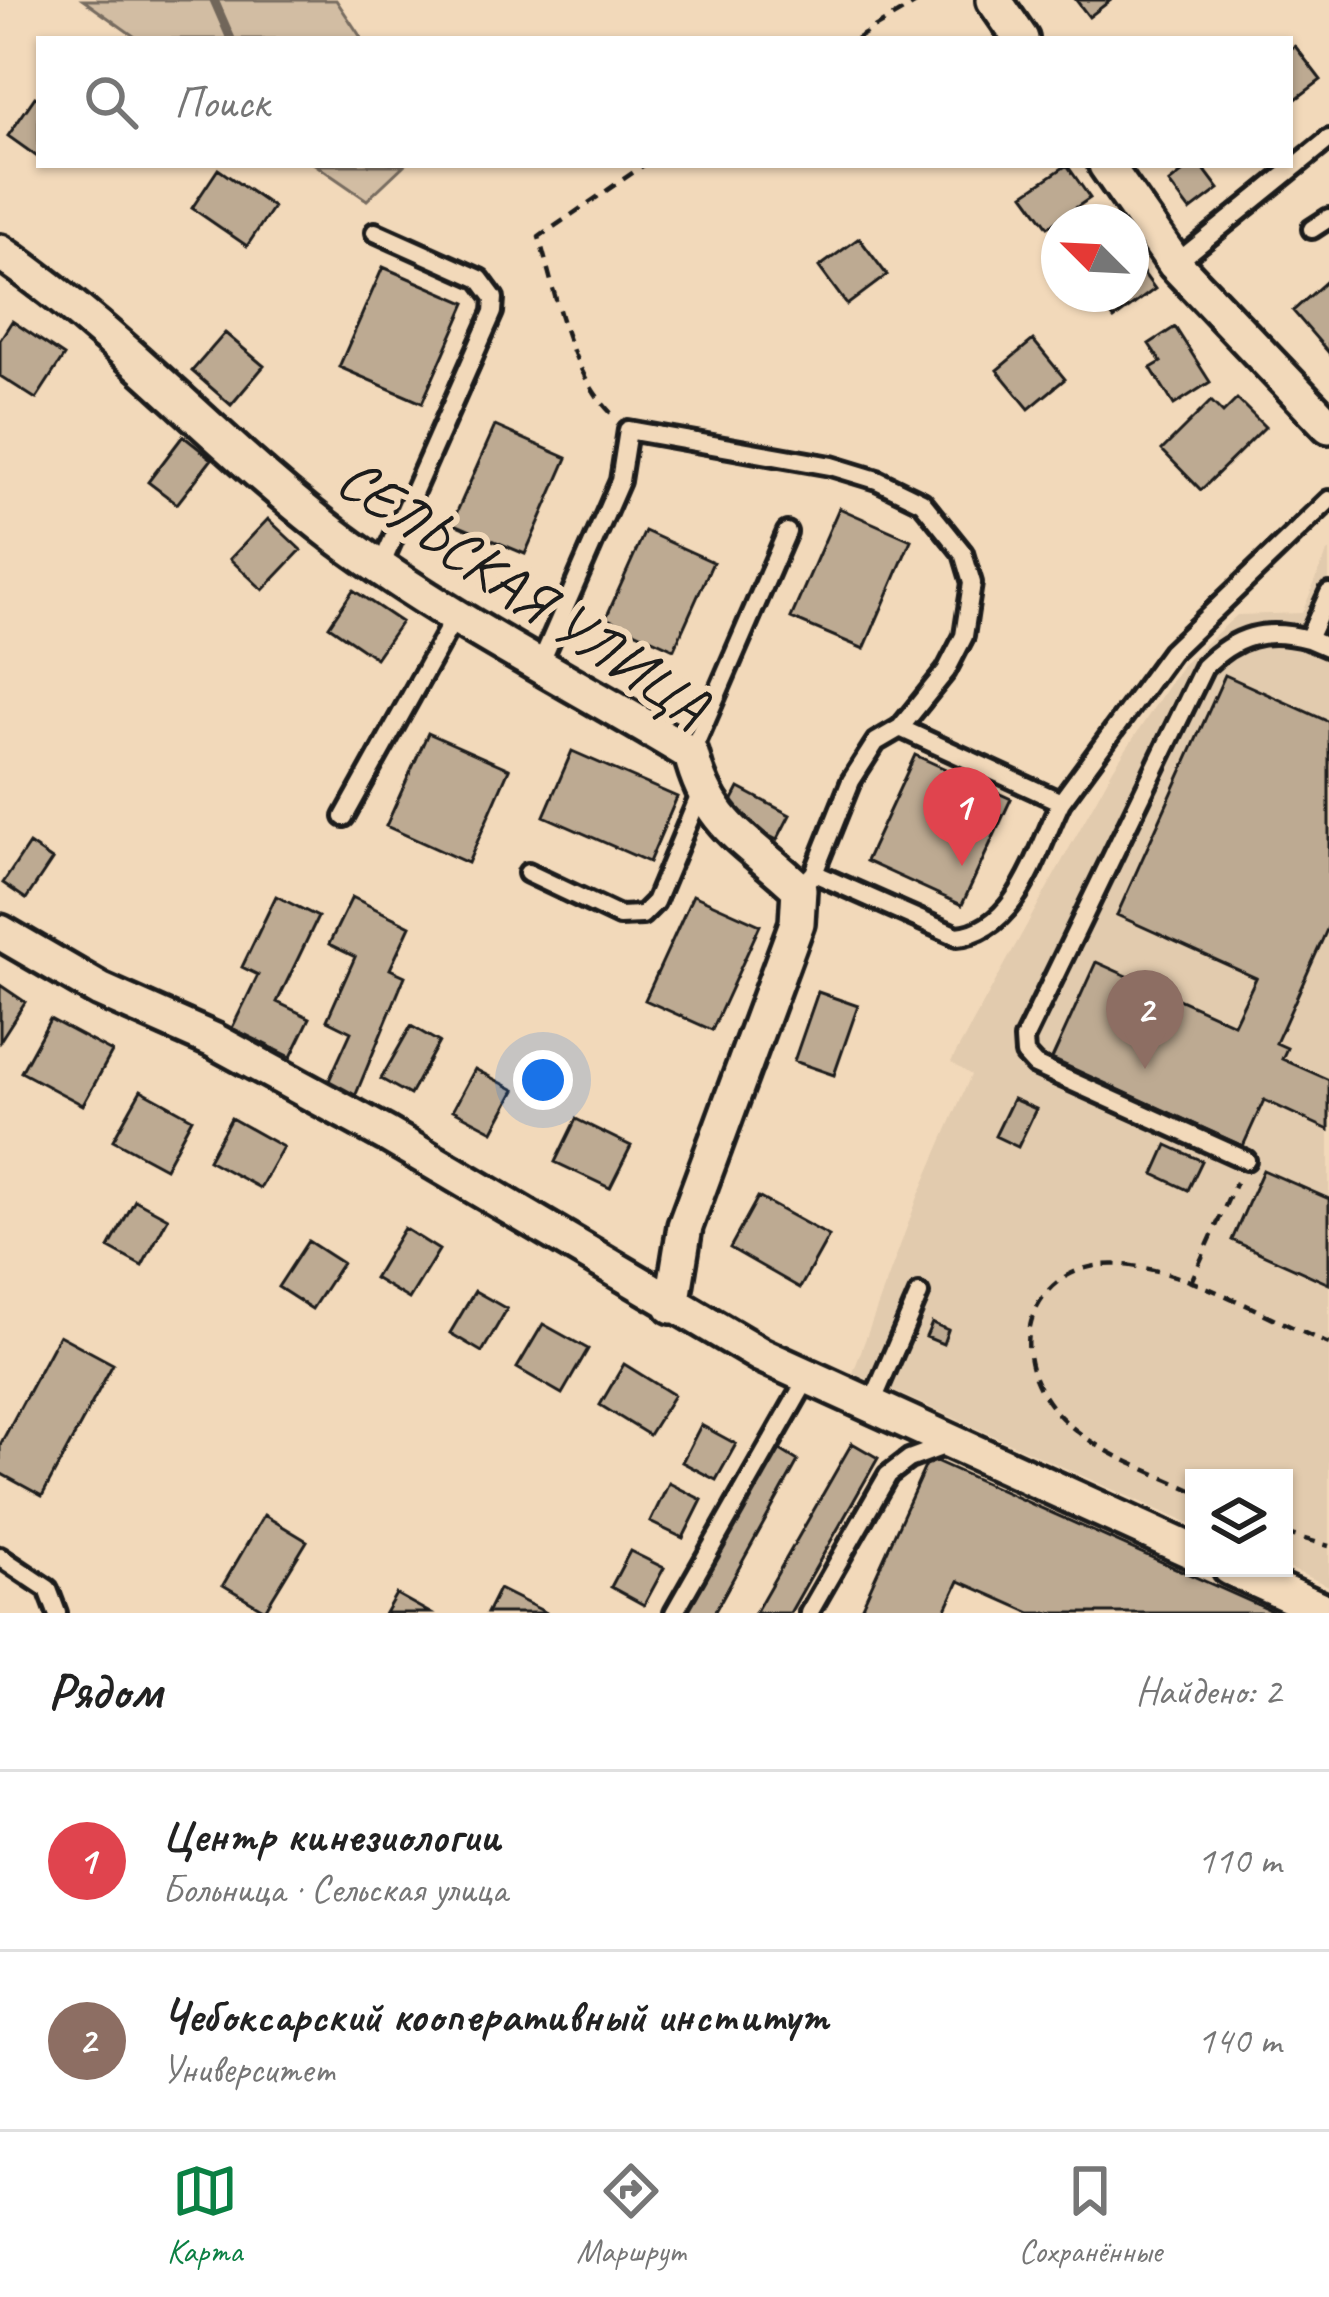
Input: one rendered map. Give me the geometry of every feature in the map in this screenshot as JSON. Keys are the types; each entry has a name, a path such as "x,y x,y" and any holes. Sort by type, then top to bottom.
{"street":[{"path":"994,0 1019,36"},
{"path":"1108,168 1175,264 1329,426"},
{"name":"СЕЛЬСКАЯ УЛИЦА","path":"0,252 137,361 221,442 380,568 691,754 700,792 722,823 807,881"},
{"path":"672,1306 685,1226 797,923 807,881"},
{"path":"0,932 34,956 213,1040 386,1134 672,1306 808,1377 1185,1548"},
{"path":"1250,1577 1329,1613"}],"lane":[{"path":"1175,264 1329,139"},
{"path":"1312,229 1329,218"},
{"path":"375,232 479,279 494,298 493,312 380,568"},
{"path":"541,662 620,481 628,430 831,466 922,502 945,524 963,553 972,583 970,611 946,671 900,728 876,742 851,782 807,881 935,930 978,934 1010,906 1061,802 1171,652 1329,500"},
{"path":"691,754 787,532"},
{"path":"1308,639 1329,593"},
{"path":"344,817 456,614"},
{"path":"1246,1160 1035,1065 1025,1054 1024,1039 1204,667 1229,642 1278,630 1329,648"},
{"path":"900,728 1061,802"},
{"path":"528,873 619,916 642,915 655,902 700,792"},
{"path":"871,1405 919,1294"},
{"path":"674,1613 808,1377"},
{"path":"808,1613 888,1475 909,1459 952,1442"},
{"path":"0,1556 48,1589 57,1613"}],"path":[{"path":"861,36 921,0"},
{"path":"628,430 596,396 566,330 538,237 640,168"},
{"path":"1190,1284 1246,1160"},
{"path":"1185,1487 1099,1446 1063,1420 1030,1371 1024,1335 1033,1311 1059,1280 1089,1266 1133,1266 1190,1284 1329,1344"},
{"path":"1293,1536 1329,1546"}],"shaded area":[{"path":"83,0 336,0 360,36 134,36"},
{"path":"320,168 401,168 367,200"},
{"path":"1329,548 1329,1586 1293,1570 1293,1469 1185,1469 1185,1522 853,1373 918,1197 971,1075 951,1062 1113,769 1182,665 1237,615 1302,613"}],"building":[{"path":"1076,0 1111,0 1089,17"},
{"path":"1293,47 1321,80 1293,101"},
{"path":"35,97 36,98 36,156 8,136"},
{"path":"1069,168 1090,198 1081,204 1041,204 1041,217 1024,194"},
{"path":"1188,168 1203,168 1219,189 1190,211 1169,183"},
{"path":"218,169 273,207 247,246 192,208"},
{"path":"859,238 887,275 847,305 819,267"},
{"path":"383,267 466,303 422,403 339,367"},
{"path":"1329,279 1329,353 1293,311"},
{"path":"12,321 64,356 36,399 0,376 0,340"},
{"path":"1175,327 1210,382 1174,405 1151,368 1161,362 1149,344"},
{"path":"225,333 264,366 231,405 192,371"},
{"path":"1033,340 1065,379 1029,409 997,370"},
{"path":"1237,399 1265,427 1201,490 1162,450 1211,401 1223,413"},
{"path":"495,426 567,458 525,554 452,523"},
{"path":"183,436 212,459 177,504 148,482"},
{"path":"839,508 911,540 864,649 791,618"},
{"path":"268,519 301,550 263,590 230,559"},
{"path":"645,531 713,562 674,649 606,618"},
{"path":"353,590 401,622 376,658 329,626"},
{"path":"1225,675 1329,722 1329,925 1276,1043 1287,1048 1282,1059 1329,1080 1329,1130 1264,1100 1243,1146 1052,1059 1096,962 1234,1024 1256,978 1117,915"},
{"path":"428,733 509,769 468,863 386,826"},
{"path":"572,751 677,797 649,862 544,816"},
{"path":"915,755 1011,799 962,905 866,861"},
{"path":"739,788 790,815 777,840 726,813"},
{"path":"29,844 52,860 26,899 3,883"},
{"path":"693,895 760,925 712,1030 645,1000"},
{"path":"276,896 318,917 277,1002 310,1018 291,1057 232,1028 258,975 242,967"},
{"path":"352,897 410,926 390,969 405,976 354,1099 327,1085 351,1032 327,1020 355,957 329,944"},
{"path":"0,985 25,1002 0,1041"},
{"path":"818,992 858,1006 834,1075 794,1061"},
{"path":"50,1019 112,1052 83,1105 21,1072"},
{"path":"411,1026 439,1042 410,1095 381,1079"},
{"path":"475,1069 515,1090 493,1131 453,1110"},
{"path":"141,1090 192,1118 165,1168 113,1140"},
{"path":"1013,1099 1036,1109 1018,1147 995,1136"},
{"path":"231,1118 283,1147 260,1188 208,1160"},
{"path":"576,1119 631,1146 610,1188 555,1162"},
{"path":"1167,1145 1202,1161 1188,1190 1154,1174"},
{"path":"1263,1170 1329,1199 1329,1284 1232,1240"},
{"path":"758,1197 829,1236 800,1288 730,1248"},
{"path":"135,1200 168,1218 142,1266 109,1248"},
{"path":"404,1228 439,1250 409,1299 374,1278"},
{"path":"308,1241 342,1263 312,1309 278,1287"},
{"path":"475,1291 507,1309 482,1352 450,1333"},
{"path":"932,1323 948,1330 943,1344 926,1337"},
{"path":"543,1324 588,1349 562,1394 517,1368"},
{"path":"59,1335 113,1364 42,1496 0,1473 0,1445"},
{"path":"624,1364 674,1395 649,1435 600,1405"},
{"path":"701,1425 736,1444 716,1480 682,1462"},
{"path":"852,1443 878,1458 790,1613 755,1613"},
{"path":"777,1448 798,1461 714,1613 685,1613"},
{"path":"929,1458 1185,1572 1185,1577 1195,1577 1276,1613 1031,1613 959,1581 944,1613 859,1613"},
{"path":"669,1483 702,1500 683,1538 650,1522"},
{"path":"264,1515 307,1541 265,1610 223,1585"},
{"path":"630,1551 664,1568 644,1605 611,1587"},
{"path":"499,1589 547,1613 487,1613"},
{"path":"396,1594 430,1613 385,1613"}],"waterway":[{"path":"214,0 230,36"}],"place":[{"name":"Центр кинезиологии","path":"962,866"},
{"name":"Чебоксарский кооперативный институт","path":"1145,1069"}]}
